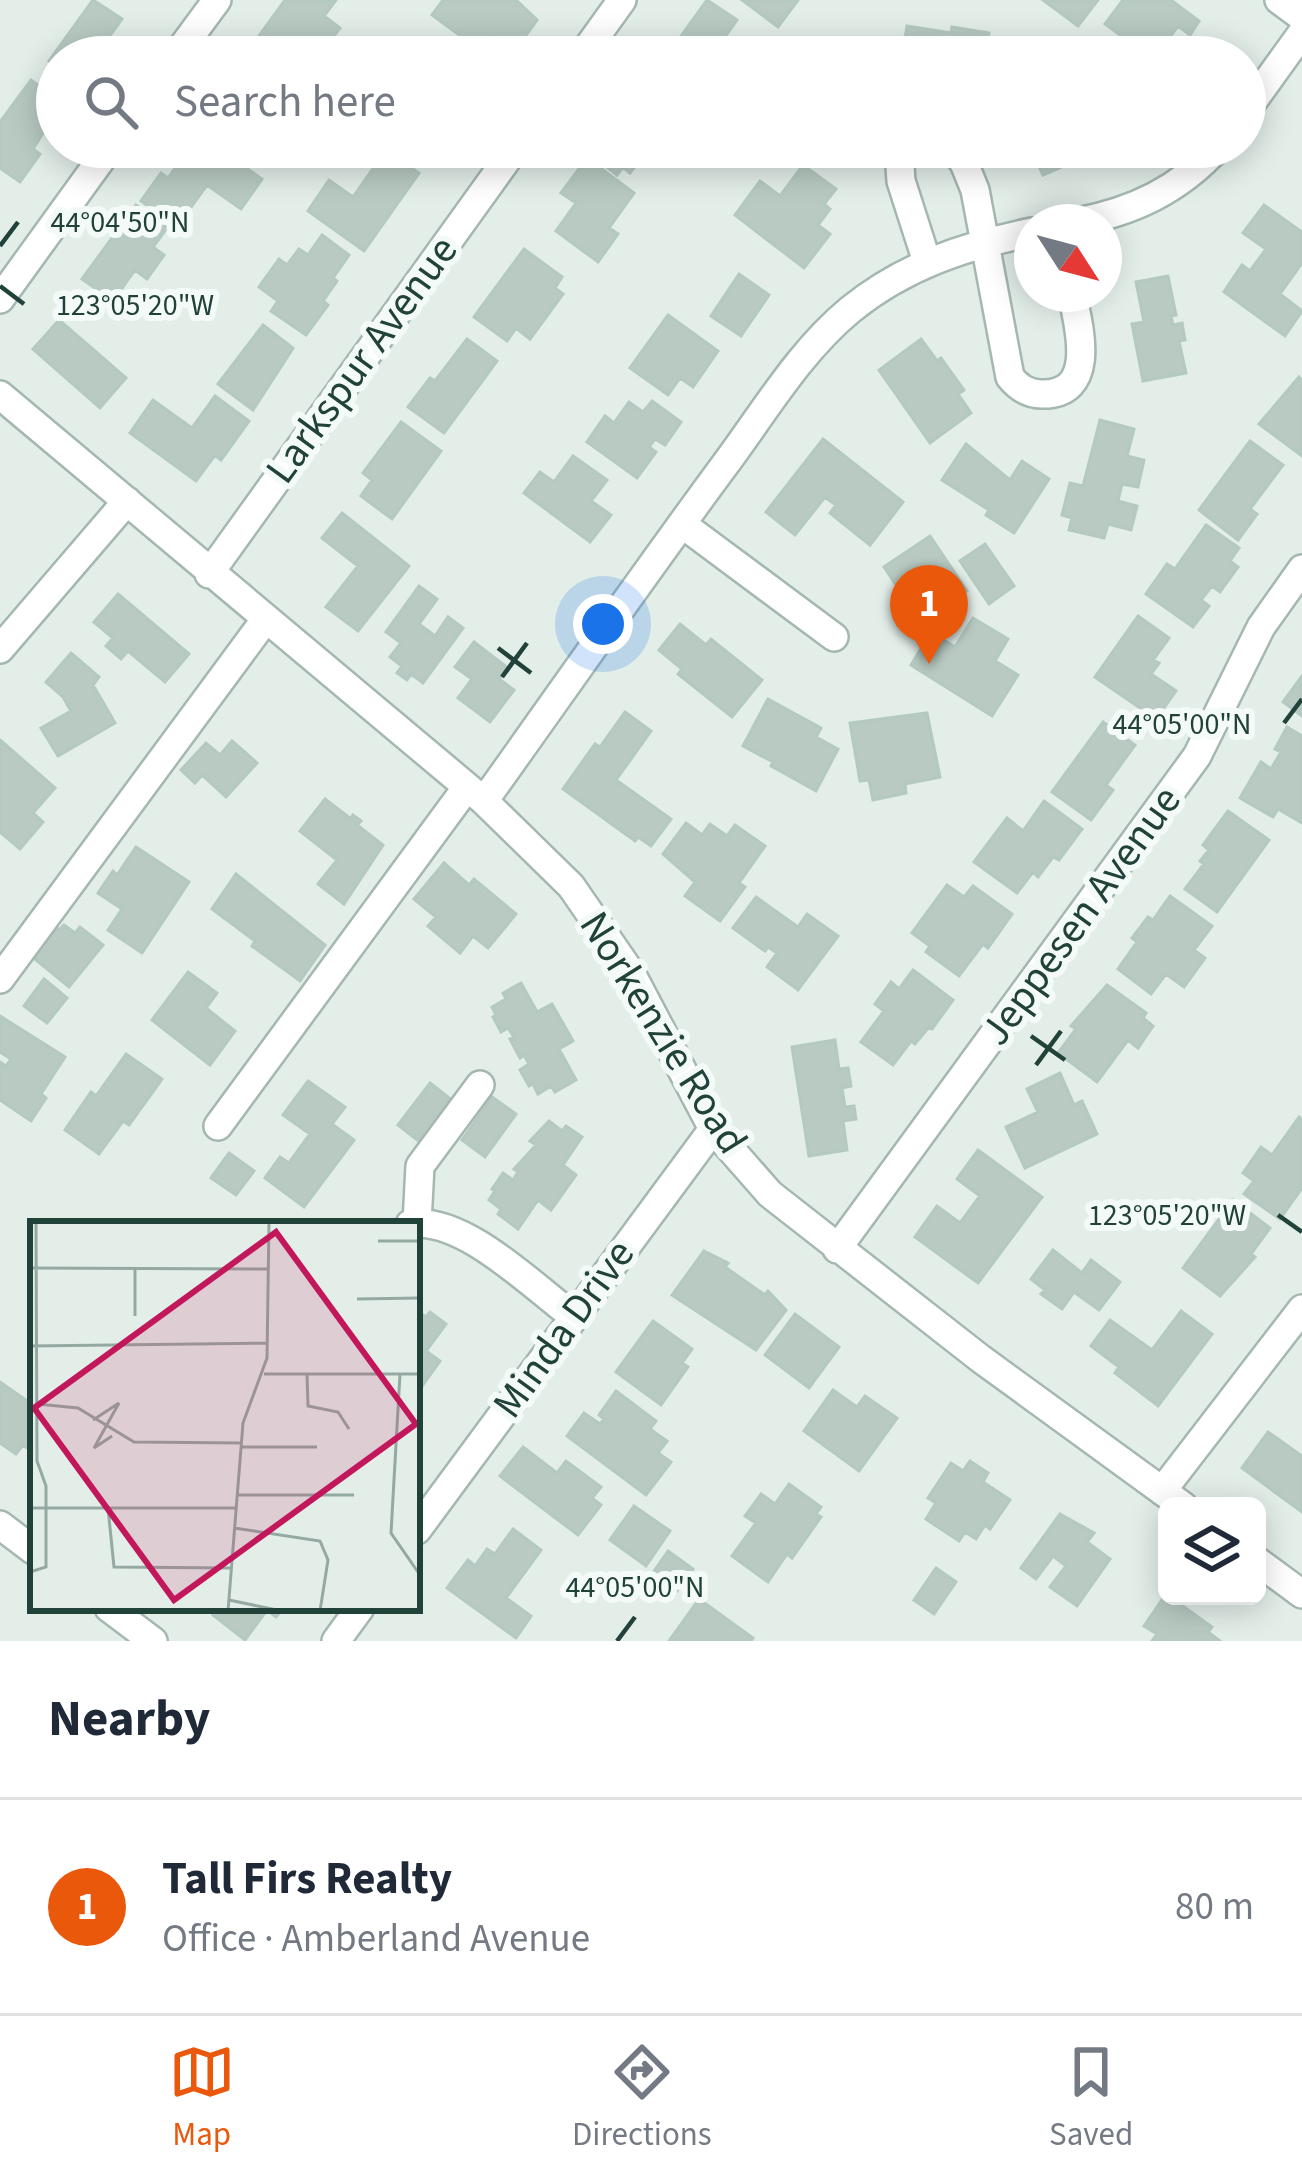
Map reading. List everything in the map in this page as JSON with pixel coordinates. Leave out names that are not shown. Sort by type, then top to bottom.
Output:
[{"type":"street","points":[[191,36],[217,0]]},
{"type":"street","points":[[1279,0],[1302,17]]},
{"type":"street","points":[[594,36],[616,2]]},
{"type":"street","points":[[1266,83],[1302,33]]},
{"type":"street","points":[[0,299],[95,168]]},
{"type":"street","name":"Larkspur Avenue","points":[[209,574],[501,168]]},
{"type":"street","points":[[902,168],[927,262]]},
{"type":"street","points":[[965,168],[986,241],[1008,368],[1017,386],[1052,394],[1074,379],[1080,369],[1082,344],[1076,312]]},
{"type":"street","points":[[1122,211],[1162,195],[1194,168]]},
{"type":"street","points":[[218,1126],[829,330],[882,286],[927,262],[1014,236]]},
{"type":"street","name":"Norkenzie Road","points":[[0,395],[476,794],[571,886],[631,973],[713,1129],[770,1194],[1171,1497]]},
{"type":"street","points":[[0,649],[127,501]]},
{"type":"street","points":[[682,524],[834,637]]},
{"type":"street","name":"Jeppesen Avenue","points":[[837,1249],[1186,772],[1262,627],[1302,569]]},
{"type":"street","points":[[0,979],[265,620]]},
{"type":"street","points":[[414,1221],[420,1166],[481,1085]]},
{"type":"street","name":"Minda Drive","points":[[420,1526],[713,1129]]},
{"type":"street","points":[[420,1223],[455,1230],[573,1316]]},
{"type":"street","points":[[1173,1497],[1302,1309]]},
{"type":"street","points":[[0,1526],[30,1548]]},
{"type":"street","points":[[1266,1568],[1302,1594]]},
{"type":"street","points":[[114,1611],[153,1641]]},
{"type":"street","points":[[336,1641],[358,1611]]},
{"type":"building","points":[[93,0],[122,19],[110,36],[67,36]]},
{"type":"building","points":[[285,0],[336,0],[324,16],[340,28],[334,36],[259,36]]},
{"type":"building","points":[[443,0],[516,0],[537,20],[526,36],[461,36],[432,15]]},
{"type":"building","points":[[707,0],[737,20],[726,36],[681,36]]},
{"type":"building","points":[[742,0],[798,0],[778,27]]},
{"type":"building","points":[[1043,0],[1098,0],[1078,26]]},
{"type":"building","points":[[1123,0],[1171,0],[1199,21],[1190,35],[1178,26],[1171,36],[1121,36],[1105,24]]},
{"type":"building","points":[[907,26],[989,33],[988,36],[905,36]]},
{"type":"building","points":[[31,80],[36,84],[36,160],[20,182],[0,168],[0,122]]},
{"type":"building","points":[[175,168],[246,168],[262,179],[241,209],[207,185],[177,227],[141,201],[161,173],[168,178]]},
{"type":"building","points":[[373,168],[412,168],[419,173],[364,251],[308,211],[329,180],[353,197]]},
{"type":"building","points":[[580,168],[600,168],[634,193],[609,228],[618,234],[598,262],[556,231],[576,203],[561,193]]},
{"type":"building","points":[[801,168],[836,189],[824,204],[830,209],[818,225],[830,234],[804,268],[735,215],[760,181],[780,196]]},
{"type":"building","points":[[136,205],[167,228],[153,247],[164,255],[147,279],[135,270],[113,301],[82,279]]},
{"type":"building","points":[[1264,205],[1302,232],[1302,263],[1280,294],[1302,311],[1285,336],[1224,292],[1242,265],[1250,271],[1266,249],[1243,233]]},
{"type":"building","points":[[322,235],[349,255],[323,301],[328,305],[306,335],[271,311],[278,301],[259,287],[279,259],[287,265],[299,249],[308,255]]},
{"type":"building","points":[[524,249],[562,277],[555,288],[563,294],[530,339],[516,328],[507,341],[474,317]]},
{"type":"building","points":[[739,274],[769,295],[741,336],[711,316]]},
{"type":"building","points":[[1168,276],[1176,315],[1171,316],[1173,325],[1182,323],[1185,340],[1179,341],[1186,373],[1143,381],[1132,324],[1144,322],[1136,282]]},
{"type":"building","points":[[668,315],[718,351],[693,387],[680,378],[668,395],[630,368]]},
{"type":"building","points":[[59,320],[126,378],[100,408],[33,349]]},
{"type":"building","points":[[263,325],[293,348],[253,410],[218,384]]},
{"type":"building","points":[[467,339],[497,361],[444,433],[408,407]]},
{"type":"building","points":[[921,339],[964,390],[958,394],[971,413],[930,443],[879,370]]},
{"type":"building","points":[[1299,377],[1302,380],[1302,456],[1259,424]]},
{"type":"building","points":[[215,396],[249,421],[221,460],[215,455],[196,481],[130,433],[153,400],[192,428]]},
{"type":"building","points":[[652,401],[681,422],[665,445],[655,439],[649,447],[656,452],[637,478],[587,442],[605,416],[614,423],[629,402],[643,412]]},
{"type":"building","points":[[1100,420],[1134,429],[1127,456],[1144,460],[1138,487],[1122,484],[1118,501],[1137,506],[1131,530],[1108,524],[1104,538],[1069,530],[1072,518],[1062,515],[1070,483],[1083,486]]},
{"type":"building","points":[[401,422],[441,451],[392,519],[361,496],[372,480],[363,473]]},
{"type":"building","points":[[823,439],[903,502],[870,545],[830,513],[836,505],[825,497],[795,535],[766,512]]},
{"type":"building","points":[[1250,441],[1283,465],[1250,509],[1257,514],[1238,540],[1199,510]]},
{"type":"building","points":[[966,444],[1010,480],[1022,461],[1049,479],[1014,533],[986,515],[989,510],[942,480]]},
{"type":"building","points":[[573,456],[607,480],[591,501],[611,515],[590,542],[524,493],[540,472],[554,482]]},
{"type":"building","points":[[342,513],[409,566],[358,631],[326,607],[358,566],[322,538]]},
{"type":"building","points":[[1206,525],[1239,548],[1230,561],[1238,567],[1220,592],[1212,586],[1201,600],[1209,606],[1193,627],[1146,594],[1167,564],[1175,569]]},
{"type":"building","points":[[930,536],[967,591],[946,606],[932,585],[907,602],[884,567]]},
{"type":"building","points":[[985,544],[1014,586],[989,604],[960,561]]},
{"type":"building","points":[[419,586],[437,599],[419,624],[435,636],[448,617],[463,628],[423,683],[411,674],[407,680],[397,673],[402,666],[390,657],[401,643],[386,632]]},
{"type":"building","points":[[118,594],[189,654],[165,682],[128,651],[121,659],[106,646],[113,638],[94,622]]},
{"type":"building","points":[[1138,616],[1169,638],[1153,660],[1159,663],[1151,674],[1176,691],[1156,719],[1095,677]]},
{"type":"building","points":[[973,618],[1008,639],[995,661],[1018,675],[992,716],[911,665],[931,632],[955,647]]},
{"type":"building","points":[[680,624],[706,645],[711,639],[762,680],[732,717],[678,674],[682,669],[659,650]]},
{"type":"building","points":[[474,642],[508,668],[499,679],[514,690],[490,722],[458,698],[472,679],[455,667]]},
{"type":"building","points":[[71,653],[99,677],[93,685],[115,723],[58,756],[41,728],[71,711],[46,682]]},
{"type":"building","points":[[1302,676],[1302,716],[1283,702]]},
{"type":"building","points":[[768,699],[821,728],[816,737],[838,749],[816,791],[743,746]]},
{"type":"building","points":[[625,712],[651,731],[616,780],[671,819],[651,846],[638,837],[635,841],[563,789]]},
{"type":"building","points":[[927,713],[940,777],[905,784],[906,793],[873,800],[869,780],[860,781],[850,723]]},
{"type":"building","points":[[1103,722],[1135,745],[1106,785],[1113,790],[1091,820],[1052,792]]},
{"type":"building","points":[[1287,727],[1302,736],[1302,823],[1278,809],[1273,817],[1240,798],[1261,762],[1271,769]]},
{"type":"building","points":[[0,740],[55,788],[33,813],[43,822],[20,849],[0,832]]},
{"type":"building","points":[[232,741],[257,763],[226,797],[202,775],[195,783],[181,770],[206,743],[220,755]]},
{"type":"building","points":[[325,799],[361,821],[357,825],[383,845],[344,904],[318,884],[337,860],[300,831]]},
{"type":"building","points":[[1044,801],[1082,829],[1059,860],[1053,857],[1038,877],[1033,872],[1017,893],[974,862],[1007,818],[1023,831]]},
{"type":"building","points":[[1228,811],[1269,840],[1217,912],[1185,889],[1204,864],[1200,861],[1209,850],[1203,845]]},
{"type":"building","points":[[686,823],[702,835],[710,824],[727,836],[735,825],[765,846],[739,883],[745,887],[720,921],[685,896],[695,882],[663,854]]},
{"type":"building","points":[[136,847],[189,882],[142,953],[108,930],[122,909],[98,893]]},
{"type":"building","points":[[444,863],[469,885],[474,879],[516,914],[488,948],[473,936],[460,953],[428,926],[436,917],[414,899]]},
{"type":"building","points":[[236,874],[325,945],[300,981],[212,909]]},
{"type":"building","points":[[947,885],[964,897],[973,886],[1012,914],[988,948],[983,944],[959,976],[926,952],[930,946],[912,933]]},
{"type":"building","points":[[1170,896],[1212,926],[1194,950],[1205,958],[1184,987],[1166,974],[1151,994],[1118,969],[1137,942],[1132,938]]},
{"type":"building","points":[[756,897],[798,927],[807,914],[838,936],[798,990],[767,967],[777,953],[768,947],[765,951],[733,928]]},
{"type":"building","points":[[53,925],[59,930],[64,925],[75,933],[80,927],[103,945],[69,987],[30,955]]},
{"type":"building","points":[[913,970],[953,1000],[932,1029],[915,1044],[911,1041],[893,1065],[861,1042],[884,1011],[875,1004],[891,982],[899,989]]},
{"type":"building","points":[[188,972],[217,993],[206,1008],[235,1031],[210,1065],[152,1020]]},
{"type":"building","points":[[44,979],[67,998],[47,1023],[24,1006]]},
{"type":"building","points":[[521,983],[537,1012],[552,1004],[573,1041],[559,1049],[576,1080],[555,1092],[551,1086],[538,1094],[533,1084],[529,1086],[520,1070],[529,1064],[524,1055],[520,1058],[508,1028],[501,1032],[493,1017],[492,1007],[506,999],[503,993]]},
{"type":"building","points":[[1107,985],[1146,1013],[1143,1018],[1153,1026],[1138,1048],[1128,1040],[1097,1082],[1058,1053],[1076,1029],[1071,1026]]},
{"type":"building","points":[[0,1016],[65,1057],[41,1094],[46,1098],[31,1121],[0,1100],[0,1062],[6,1066],[11,1059],[0,1052]]},
{"type":"building","points":[[835,1040],[839,1069],[848,1068],[851,1086],[842,1088],[845,1107],[854,1106],[856,1119],[843,1121],[847,1150],[809,1156],[792,1047]]},
{"type":"building","points":[[126,1054],[162,1079],[129,1125],[123,1121],[99,1154],[65,1130]]},
{"type":"building","points":[[1060,1073],[1074,1105],[1082,1101],[1097,1134],[1025,1168],[1006,1127],[1038,1112],[1027,1089]]},
{"type":"building","points":[[308,1081],[345,1107],[332,1124],[354,1140],[304,1207],[265,1178],[280,1157],[289,1163],[310,1134],[283,1115]]},
{"type":"building","points":[[430,1083],[453,1101],[421,1143],[398,1125]]},
{"type":"building","points":[[492,1097],[516,1114],[485,1157],[462,1140]]},
{"type":"building","points":[[1299,1117],[1302,1188],[1280,1219],[1244,1194],[1254,1181],[1243,1173],[1261,1147],[1272,1155]]},
{"type":"building","points":[[549,1121],[582,1137],[563,1165],[576,1175],[551,1210],[538,1200],[518,1229],[498,1214],[501,1209],[489,1200],[492,1189],[503,1173],[513,1180],[518,1172],[514,1169],[536,1145],[530,1141]]},
{"type":"building","points":[[978,1150],[1042,1197],[978,1283],[915,1237],[937,1206],[960,1223],[980,1196],[957,1179]]},
{"type":"building","points":[[229,1153],[254,1171],[236,1195],[211,1178]]},
{"type":"building","points":[[1233,1200],[1270,1228],[1251,1254],[1255,1257],[1220,1296],[1183,1268]]},
{"type":"building","points":[[1053,1250],[1082,1273],[1091,1260],[1120,1282],[1099,1310],[1074,1292],[1062,1309],[1041,1294],[1045,1290],[1031,1279]]},
{"type":"building","points":[[704,1251],[728,1263],[725,1267],[765,1295],[768,1291],[786,1310],[756,1350],[672,1295]]},
{"type":"building","points":[[1181,1311],[1212,1334],[1158,1406],[1115,1373],[1119,1367],[1091,1346],[1110,1320],[1152,1350]]},
{"type":"building","points":[[430,1312],[446,1324],[426,1351],[440,1361],[420,1389],[420,1313],[426,1317]]},
{"type":"building","points":[[795,1314],[839,1347],[809,1388],[765,1355]]},
{"type":"building","points":[[653,1321],[692,1349],[682,1363],[688,1367],[661,1405],[616,1372]]},
{"type":"building","points":[[0,1382],[30,1403],[30,1450],[23,1445],[16,1454],[0,1443]]},
{"type":"building","points":[[833,1390],[857,1407],[865,1396],[897,1418],[859,1471],[804,1431]]},
{"type":"building","points":[[616,1391],[656,1421],[650,1429],[667,1441],[658,1453],[671,1462],[646,1495],[567,1436],[584,1413],[600,1424],[604,1419],[599,1415]]},
{"type":"building","points":[[1268,1432],[1302,1456],[1302,1512],[1242,1468]]},
{"type":"building","points":[[523,1447],[557,1473],[566,1461],[601,1487],[592,1498],[601,1505],[578,1535],[500,1476]]},
{"type":"building","points":[[970,1461],[988,1473],[983,1482],[1010,1500],[990,1529],[985,1525],[976,1539],[965,1532],[959,1541],[926,1519],[936,1503],[928,1498],[951,1463],[963,1471]]},
{"type":"building","points":[[789,1484],[821,1507],[816,1514],[821,1517],[768,1582],[732,1556],[756,1523],[745,1516],[761,1494],[775,1504]]},
{"type":"building","points":[[634,1506],[670,1531],[646,1566],[610,1540]]},
{"type":"building","points":[[1060,1514],[1094,1533],[1087,1542],[1110,1559],[1077,1606],[1050,1587],[1066,1566],[1053,1556],[1036,1579],[1021,1568]]},
{"type":"building","points":[[513,1529],[541,1550],[506,1598],[531,1616],[516,1638],[447,1588],[468,1560],[475,1566],[487,1549],[495,1554]]},
{"type":"building","points":[[668,1551],[693,1569],[677,1591],[652,1574]]},
{"type":"building","points":[[936,1568],[956,1582],[934,1614],[914,1600]]},
{"type":"building","points":[[699,1599],[753,1638],[751,1641],[669,1641]]},
{"type":"building","points":[[1158,1605],[1181,1605],[1212,1627],[1208,1632],[1220,1641],[1152,1641],[1157,1634],[1144,1626]]},
{"type":"building","points":[[216,1611],[266,1611],[245,1640],[213,1615]]},
{"type":"place","name":"Tall Firs Realty","points":[[929,664]]}]
